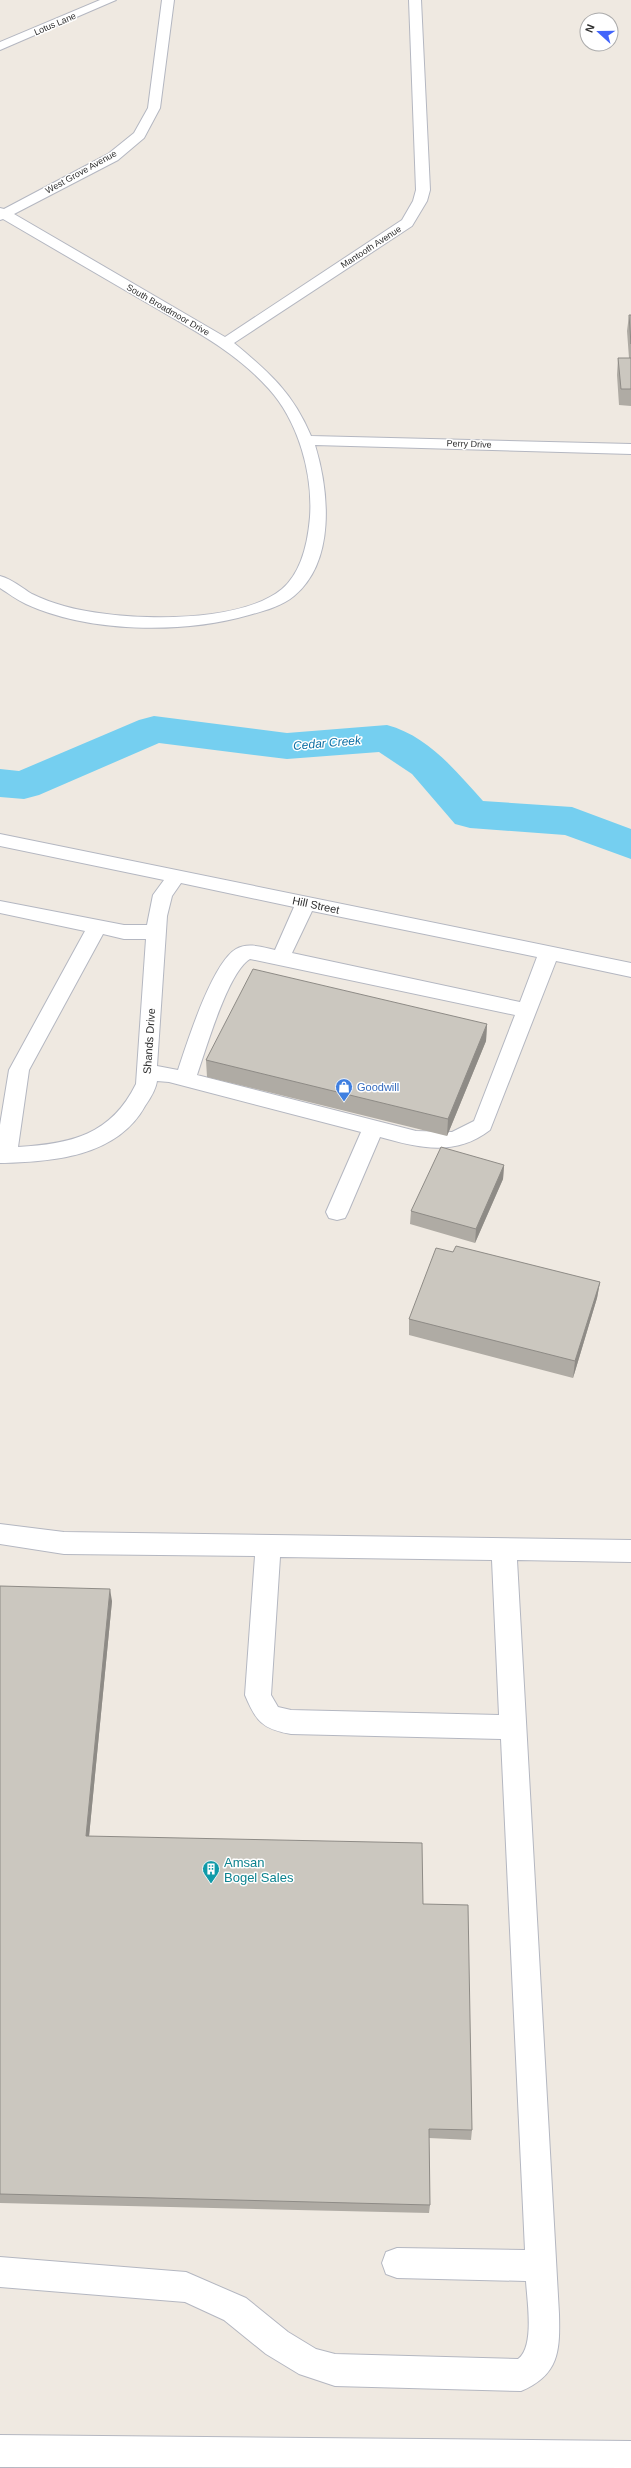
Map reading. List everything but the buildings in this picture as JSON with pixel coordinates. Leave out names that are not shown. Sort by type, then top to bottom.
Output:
[{"type":"street","name":"Lotus Lane","points":[[0,46],[110,0]]},
{"type":"street","name":"West Grove Avenue","points":[[1,214],[112,157],[139,136],[154,108],[168,0]]},
{"type":"street","name":"Mantooth Avenue","points":[[225,343],[407,223],[415,212],[423,190],[415,0]]},
{"type":"street","name":"South Broadmoor Drive","points":[[0,580],[33,601],[118,620],[175,622],[239,614],[254,610],[287,594],[310,561],[316,536],[318,515],[316,491],[306,440],[286,401],[258,371],[225,343],[1,214]]},
{"type":"street","name":"Perry Drive","points":[[306,440],[631,449]]},
{"type":"street","name":"Hill Street","points":[[0,840],[631,970]]},
{"type":"street","name":"Shands Drive","points":[[3,1155],[42,1155],[68,1150],[107,1134],[133,1109],[146,1084],[158,916],[163,895],[176,876]]},
{"type":"street","points":[[281,957],[306,903]]},
{"type":"street","points":[[0,907],[124,932],[156,932]]},
{"type":"street","points":[[3,1155],[19,1070],[97,927]]},
{"type":"street","points":[[185,1079],[222,984],[240,955],[251,952],[281,957],[527,1010]]},
{"type":"street","points":[[147,1072],[185,1079],[373,1128],[439,1143],[471,1135],[483,1124],[549,953]]},
{"type":"street","points":[[337,1212],[373,1128]]},
{"type":"street","points":[[0,1534],[64,1543],[504,1551],[631,1551]]},
{"type":"street","points":[[268,1547],[258,1695],[265,1711],[275,1720],[291,1722],[513,1727]]},
{"type":"street","points":[[0,2272],[186,2287],[235,2309],[277,2343],[310,2363],[335,2370],[521,2375],[533,2368],[544,2347],[504,1551]]},
{"type":"street","points":[[397,2264],[541,2266]]},
{"type":"street","points":[[0,2451],[631,2457]]},
{"type":"waterway","name":"Cedar Creek","points":[[0,783],[24,785],[154,729],[287,746],[387,738],[427,765],[470,814],[572,821],[631,845]]},
{"type":"place","name":"Goodwill","points":[[344,1102]]},
{"type":"place","name":"Amsan Bogel Sales","points":[[211,1884]]}]
